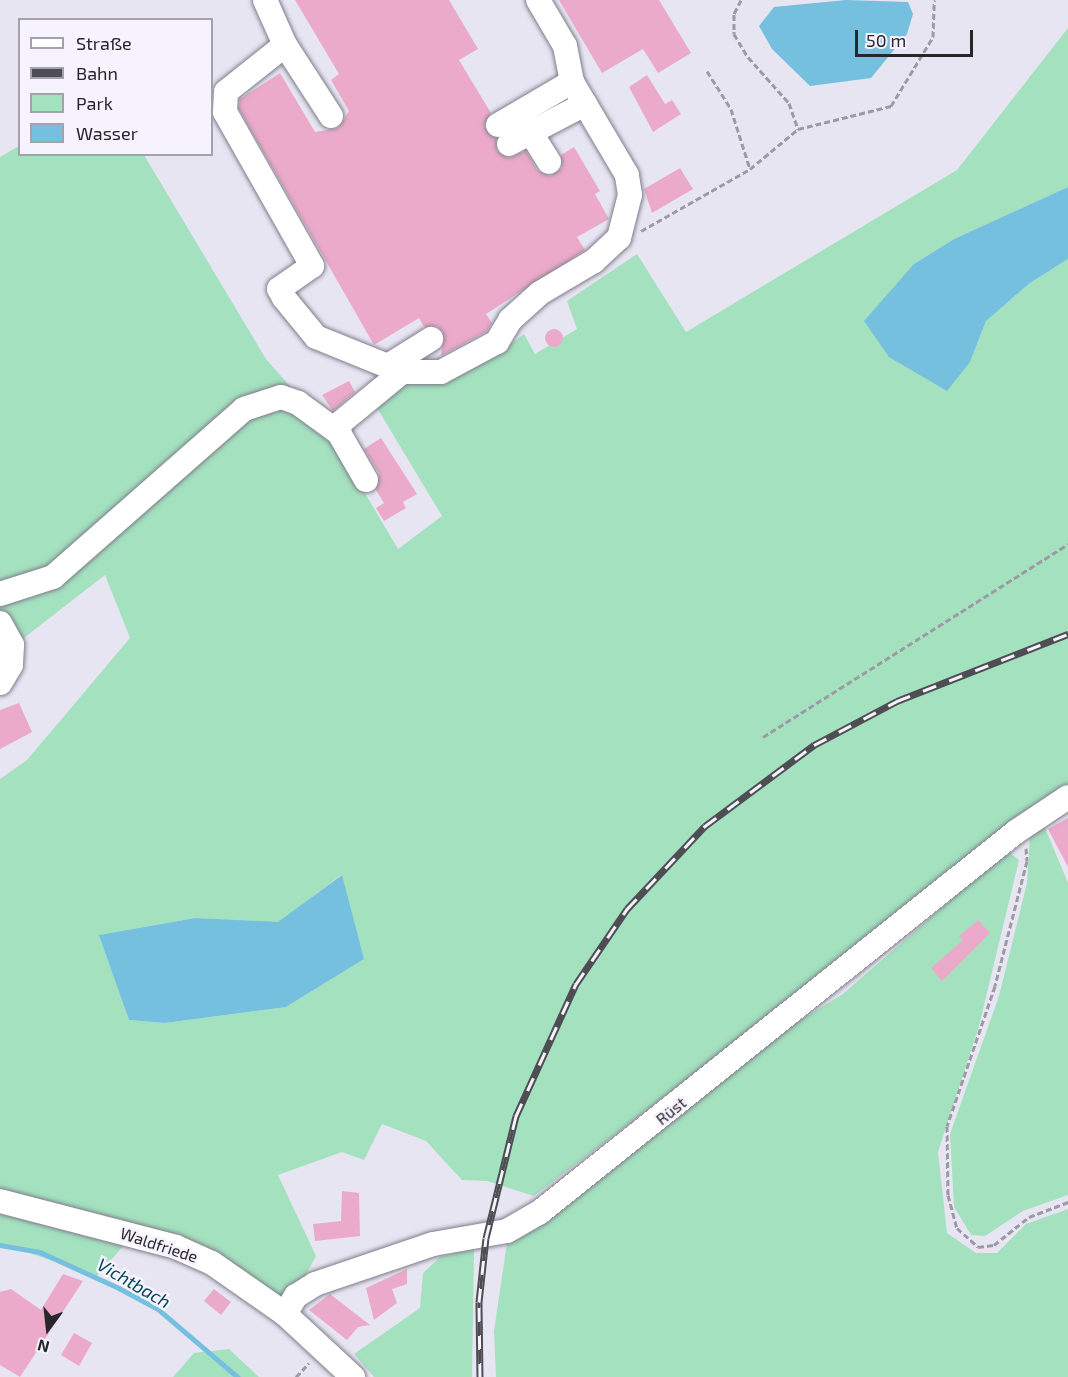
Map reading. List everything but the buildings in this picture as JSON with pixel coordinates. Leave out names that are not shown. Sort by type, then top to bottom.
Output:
[{"type":"street","points":[[265,0],[285,45],[331,116]]},
{"type":"street","points":[[285,45],[226,92],[225,112],[312,266],[279,289],[316,337],[395,369],[441,372],[497,342],[510,320],[540,293],[594,261],[619,238],[630,195],[627,175],[572,82],[565,46],[538,0]]},
{"type":"street","points":[[572,82],[503,135],[538,130],[585,104]]},
{"type":"street","points":[[538,130],[556,158]]},
{"type":"street","points":[[339,434],[340,423],[395,369],[432,339]]},
{"type":"street","points":[[0,594],[52,577],[244,409],[281,397],[298,403],[339,434],[366,480]]},
{"type":"street","points":[[0,624],[7,629],[12,645],[11,665],[0,683]]},
{"type":"street","name":"Rüst","points":[[285,1314],[296,1296],[315,1284],[433,1244],[507,1231],[540,1212],[1017,831],[1068,798]]},
{"type":"street","name":"Waldfriede","points":[[0,1201],[176,1247],[212,1263],[285,1314],[353,1377]]},
{"type":"path","points":[[741,0],[734,14],[734,34],[748,57],[789,103],[798,129]]},
{"type":"path","points":[[619,238],[635,234],[750,169],[798,129],[891,106],[933,37],[934,0]]},
{"type":"path","points":[[707,71],[730,109],[750,169]]},
{"type":"path","points":[[764,737],[1068,544]]},
{"type":"path","points":[[1017,831],[1025,841],[1027,861],[994,986],[947,1126],[948,1196],[957,1228],[978,1247],[994,1245],[1029,1217],[1068,1202]]},
{"type":"green space","points":[[1068,28],[1068,187],[954,239],[914,264],[970,362],[986,321],[1030,283],[1068,259],[1068,789],[534,1196],[487,1181],[462,1180],[426,1141],[382,1124],[364,1160],[342,1152],[278,1175],[316,1256],[291,1302],[217,1262],[126,1243],[97,1276],[0,1243],[0,779],[27,760],[130,638],[105,575],[16,644],[0,614],[0,157],[18,147],[18,156],[145,156],[266,359],[326,427],[398,549],[442,516],[374,403],[410,381],[507,347],[524,334],[535,354],[577,329],[567,301],[637,254],[686,332],[957,170]],"holes":[[[341,875],[364,959],[286,1007],[165,1023],[129,1020],[100,935],[195,918],[278,923]]]},
{"type":"green space","points":[[1043,823],[1068,883],[1068,1195],[1023,1211],[985,1236],[971,1235],[954,1207],[950,1134],[999,996],[1027,883],[1030,834]]},
{"type":"green space","points":[[1007,851],[1019,860],[979,1026],[938,1152],[947,1233],[976,1253],[997,1253],[1026,1224],[1068,1209],[1068,1377],[496,1377],[494,1331],[507,1243],[714,1073],[843,994]]},
{"type":"green space","points":[[474,1249],[472,1377],[374,1377],[354,1354],[420,1308],[423,1273],[440,1257]]},
{"type":"green space","points":[[229,1349],[259,1377],[173,1377],[194,1353]]},
{"type":"water","points":[[846,0],[908,2],[913,14],[907,34],[871,78],[810,86],[772,49],[759,26],[774,7]]},
{"type":"water","points":[[1068,187],[1068,259],[1030,283],[986,321],[970,362],[947,391],[889,357],[864,321],[914,264],[954,239]]},
{"type":"water","points":[[342,875],[364,959],[286,1007],[165,1023],[129,1020],[99,935],[195,918],[278,922]]},
{"type":"waterway","name":"Vichtbach","points":[[0,1245],[40,1252],[119,1288],[158,1309],[238,1377]]},
{"type":"railway","points":[[480,1377],[479,1302],[486,1238],[516,1116],[576,984],[627,909],[705,826],[814,745],[897,701],[1068,634]]}]
